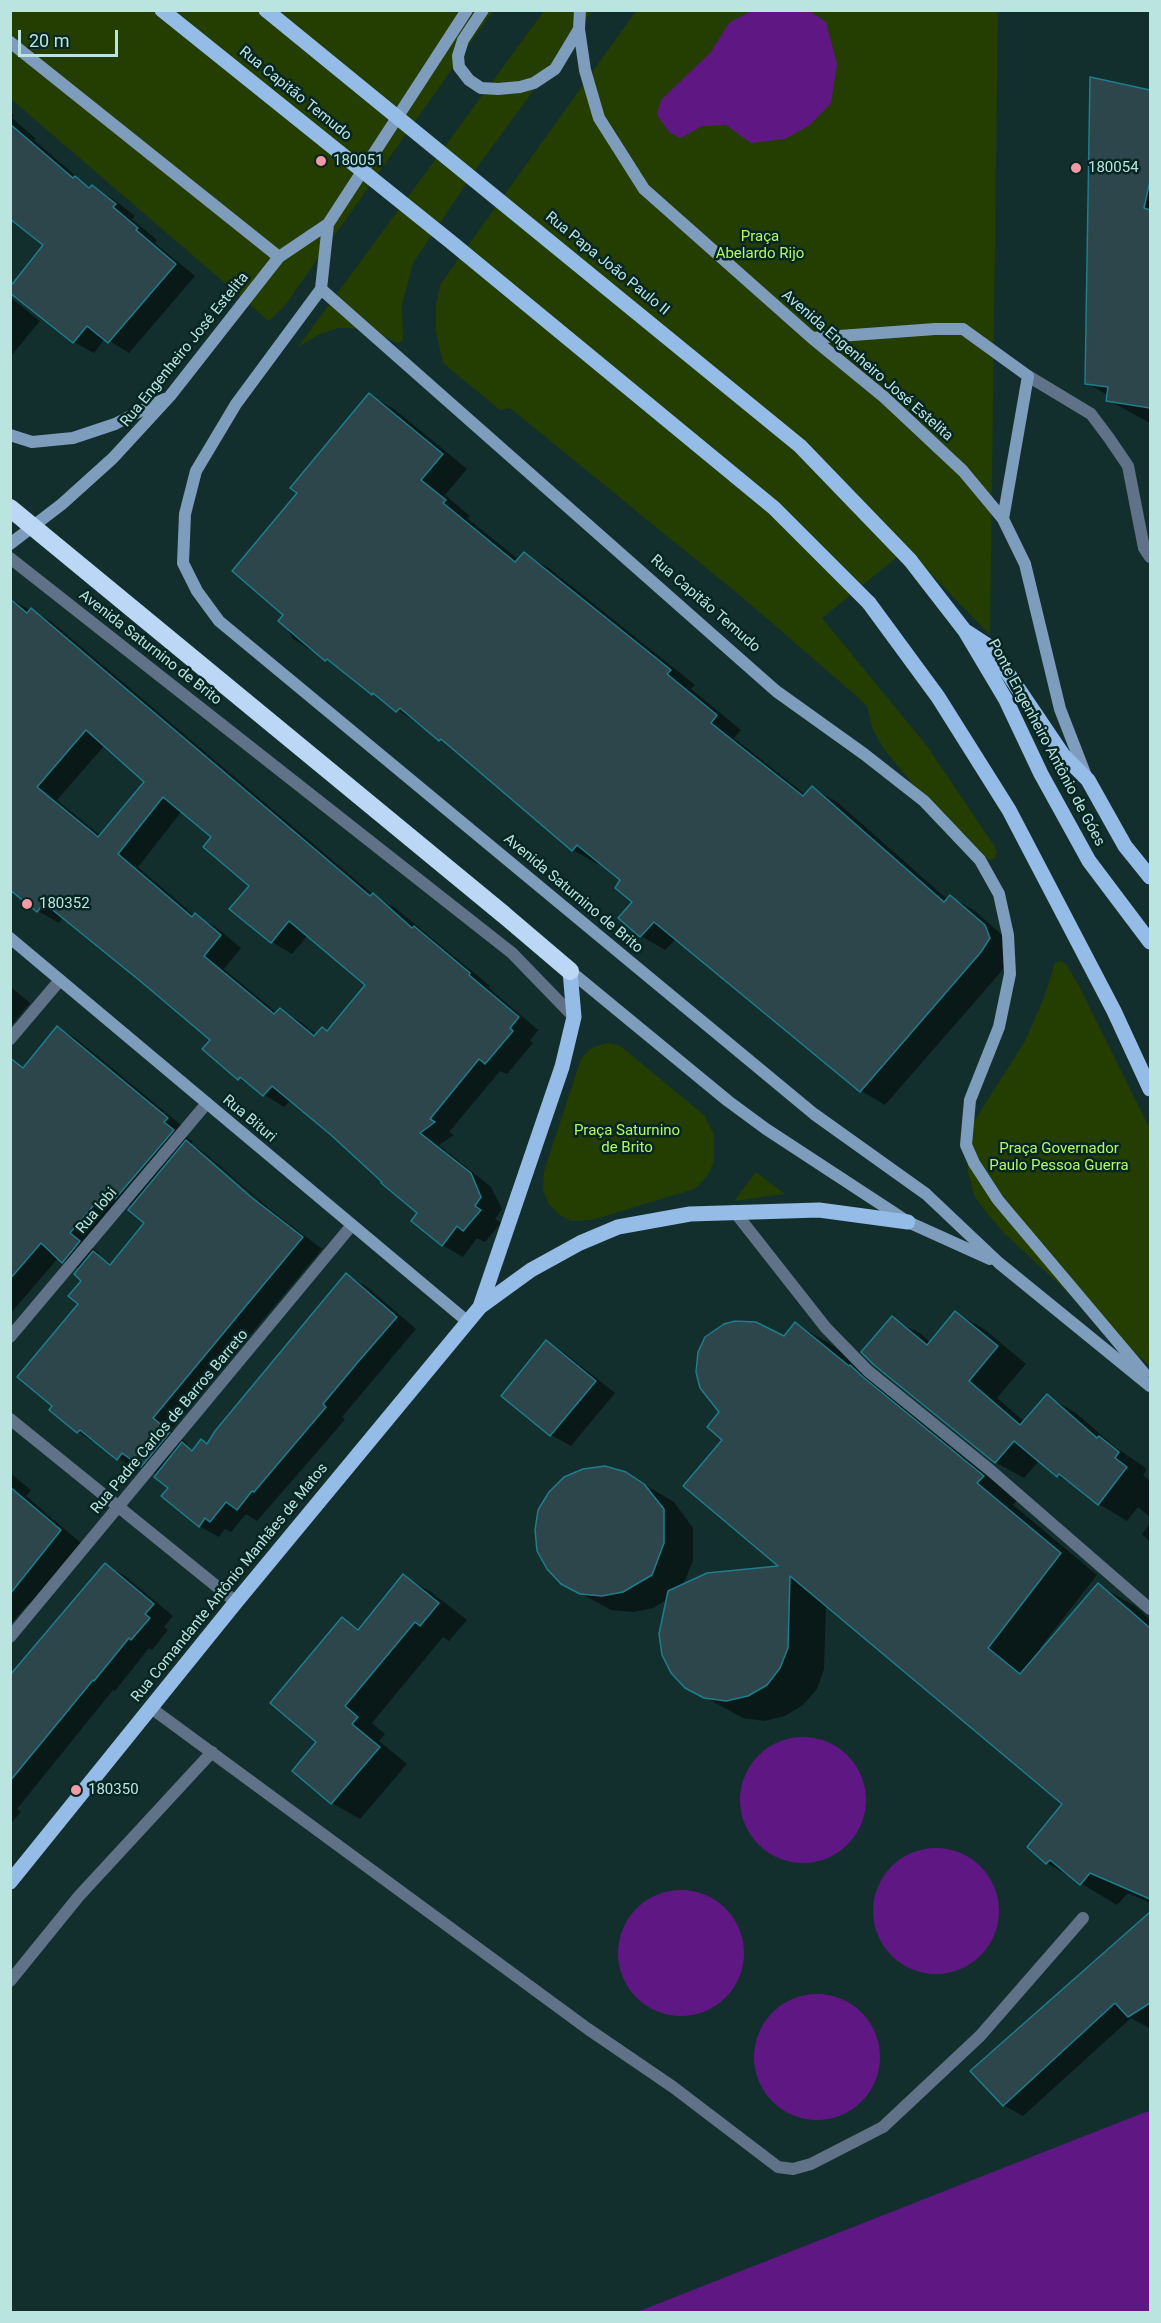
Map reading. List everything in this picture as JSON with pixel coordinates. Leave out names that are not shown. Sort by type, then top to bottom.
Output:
[{"type":"highway","points":[[10,507],[570,971]]},
{"type":"main road","name":"Rua Capitão Temudo","points":[[162,10],[460,249],[748,486],[774,508],[869,603],[938,697],[1009,810],[1114,1011],[1150,1089]]},
{"type":"main road","name":"Rua Papa João Paulo II","points":[[266,10],[800,446],[910,560]]},
{"type":"main road","points":[[321,289],[328,224],[467,10]]},
{"type":"main road","points":[[483,10],[463,40],[458,56],[459,67],[469,81],[481,88],[520,87],[534,83],[555,69],[579,29]]},
{"type":"main road","name":"Avenida Engenheiro José Estelita","points":[[580,10],[579,29],[585,70],[599,118],[644,189],[812,338],[884,397],[963,471],[1003,519],[1025,564],[1060,709],[1088,780]]},
{"type":"main road","points":[[10,42],[279,257]]},
{"type":"main road","name":"Rua Engenheiro José Estelita","points":[[10,544],[62,504],[113,459],[170,396],[279,257],[328,224]]},
{"type":"main road","name":"Rua Capitão Temudo","points":[[321,289],[776,691],[864,754],[924,801],[980,860],[999,894],[1008,935],[1011,974],[999,1027],[970,1100],[966,1145],[974,1163],[998,1200],[1150,1381]]},
{"type":"main road","name":"Avenida Saturnino de Brito","points":[[321,289],[230,413],[196,471],[185,514],[183,563],[197,591],[219,621],[814,1114],[926,1194],[999,1263],[1150,1386]]},
{"type":"main road","points":[[812,338],[963,329],[1028,376],[1003,519]]},
{"type":"main road","points":[[10,435],[32,442],[72,438],[115,424],[170,396]]},
{"type":"main road","name":"Ponte Engenheiro Antônio de Góes","points":[[910,560],[965,631],[1006,700],[1041,774],[1089,861],[1150,942]]},
{"type":"main road","name":"Ponte Engenheiro Antônio de Góes","points":[[965,631],[990,647],[1063,755],[1088,780],[1125,846],[1150,878]]},
{"type":"main road","name":"Rua Bituri","points":[[10,938],[468,1322]]},
{"type":"main road","name":"Avenida Saturnino de Brito","points":[[570,971],[728,1101],[793,1147],[908,1222],[999,1263]]},
{"type":"main road","name":"Rua Comandante Antônio Manhães de Matos","points":[[480,1307],[562,1067],[574,1017],[570,971]]},
{"type":"main road","name":"Rua Comandante Antônio Manhães de Matos","points":[[10,1882],[236,1602],[480,1307],[531,1270],[618,1227],[690,1214],[734,1211],[819,1210],[908,1222]]},
{"type":"street","points":[[1028,376],[1091,414],[1128,466],[1144,548],[1150,556]]},
{"type":"street","name":"Avenida Saturnino de Brito","points":[[10,558],[512,953],[574,1017]]},
{"type":"street","points":[[10,1039],[60,980]]},
{"type":"street","name":"Rua Iobi","points":[[10,1337],[207,1103]]},
{"type":"street","points":[[734,1211],[826,1328],[868,1371],[990,1470],[1150,1609]]},
{"type":"street","name":"Rua Padre Carlos de Barros Barreto","points":[[10,1638],[352,1225]]},
{"type":"street","points":[[10,1419],[236,1602]]},
{"type":"street","points":[[152,1708],[588,2029],[673,2087],[778,2167],[792,2169],[811,2164],[883,2127],[980,2036],[1083,1918]]},
{"type":"street","points":[[10,1981],[79,1896],[212,1752]]},
{"type":"green space","points":[[11,11],[493,11],[286,304],[269,321],[11,99]]},
{"type":"green space","points":[[544,11],[592,11],[478,166],[413,263],[402,305],[403,341],[397,343],[375,332],[338,328],[320,334],[298,347]]},
{"type":"green space","name":"Praça Abelardo Rijo","points":[[636,11],[998,11],[990,635],[907,549],[822,618],[927,746],[995,847],[997,852],[994,859],[988,860],[967,837],[924,798],[884,749],[872,728],[867,706],[853,693],[743,598],[510,408],[500,410],[443,363],[436,332],[436,306],[440,285]]},
{"type":"green space","name":"Praça Governador Paulo Pessoa Guerra","points":[[1060,961],[1066,964],[1078,984],[1150,1129],[1150,1366],[1003,1232],[975,1197],[968,1173],[968,1140],[975,1120],[1025,1041],[1043,1000],[1055,963]]},
{"type":"green space","name":"Praça Saturnino de Brito","points":[[606,1043],[618,1045],[624,1049],[704,1115],[714,1135],[714,1161],[708,1175],[691,1190],[592,1220],[571,1221],[549,1205],[543,1189],[544,1171],[581,1059],[590,1049]]},
{"type":"green space","points":[[756,1172],[785,1194],[734,1201]]},
{"type":"shaded area","points":[[753,10],[809,11],[826,22],[837,64],[831,103],[810,125],[785,139],[751,143],[726,125],[702,126],[681,138],[670,133],[657,115],[661,100],[711,52],[729,23]]},
{"type":"shaded area","points":[[803,1737],[827,1741],[848,1755],[862,1776],[866,1800],[862,1824],[848,1845],[827,1859],[803,1863],[779,1859],[758,1845],[744,1824],[740,1800],[744,1776],[758,1755],[779,1741]]},
{"type":"shaded area","points":[[936,1848],[960,1852],[981,1866],[995,1887],[999,1911],[995,1935],[981,1956],[960,1970],[936,1974],[912,1970],[891,1956],[877,1935],[873,1911],[877,1887],[891,1866],[912,1852]]},
{"type":"shaded area","points":[[681,1890],[705,1894],[726,1908],[740,1929],[744,1953],[740,1977],[726,1998],[705,2012],[681,2016],[657,2012],[636,1998],[622,1977],[618,1953],[622,1929],[636,1908],[657,1894]]},
{"type":"shaded area","points":[[817,1994],[841,1998],[862,2012],[876,2033],[880,2057],[876,2081],[862,2102],[841,2116],[817,2120],[793,2116],[772,2102],[758,2081],[754,2057],[758,2033],[772,2012],[793,1998]]},
{"type":"shaded area","points":[[1150,2111],[1150,2312],[637,2312],[1143,2113]]},
{"type":"building","points":[[1090,77],[1150,90],[1150,181],[1144,208],[1150,210],[1150,408],[1106,401],[1108,387],[1085,384]]},
{"type":"building","points":[[10,124],[73,178],[75,176],[89,188],[92,185],[116,204],[113,207],[138,228],[136,230],[176,264],[108,343],[87,326],[73,343],[10,293],[10,287],[43,245],[10,219]]},
{"type":"building","points":[[369,393],[443,454],[421,480],[446,500],[443,503],[515,562],[524,552],[671,670],[667,674],[717,715],[711,723],[803,796],[812,786],[944,902],[950,895],[985,925],[990,938],[981,952],[860,1092],[654,922],[640,937],[618,918],[632,902],[615,888],[620,880],[577,845],[572,851],[441,739],[439,741],[400,708],[396,712],[327,659],[325,661],[278,621],[283,615],[232,571],[297,493],[290,488]]},
{"type":"building","points":[[10,599],[27,613],[31,608],[370,896],[373,893],[412,928],[414,926],[519,1017],[510,1028],[513,1031],[485,1064],[479,1059],[430,1119],[435,1122],[420,1133],[471,1173],[481,1197],[475,1206],[481,1210],[463,1231],[457,1226],[442,1246],[411,1221],[417,1213],[381,1183],[331,1135],[272,1086],[263,1096],[240,1077],[238,1080],[202,1049],[210,1040],[139,980],[44,903],[37,912],[10,890]],"holes":[[[86,730],[144,782],[98,837],[37,787]],[[163,797],[211,837],[203,847],[249,886],[229,909],[271,943],[289,921],[365,985],[327,1031],[322,1027],[314,1036],[280,1008],[274,1014],[204,956],[221,935],[195,913],[192,917],[118,854]]]},
{"type":"building","points":[[57,1026],[168,1118],[164,1122],[174,1130],[115,1199],[106,1191],[70,1233],[80,1241],[62,1263],[41,1243],[10,1279],[10,1058],[23,1068]]},
{"type":"building","points":[[186,1140],[251,1197],[303,1237],[153,1418],[170,1432],[141,1467],[122,1453],[117,1460],[80,1430],[77,1433],[49,1410],[52,1406],[17,1377],[78,1304],[68,1296],[81,1281],[74,1274],[93,1251],[110,1265],[144,1223],[128,1210]]},
{"type":"building","points":[[346,1273],[397,1317],[323,1404],[326,1407],[254,1492],[252,1491],[237,1510],[226,1502],[210,1522],[205,1518],[199,1527],[161,1496],[168,1488],[154,1477],[182,1442],[192,1451],[201,1439],[207,1444],[215,1431]]},
{"type":"building","points":[[955,1311],[998,1346],[969,1381],[1020,1425],[1047,1394],[1097,1438],[1099,1436],[1119,1452],[1115,1458],[1127,1467],[1098,1505],[1059,1474],[1057,1477],[1014,1441],[995,1463],[861,1352],[892,1316],[927,1345]]},
{"type":"building","points":[[735,1321],[756,1322],[784,1336],[795,1322],[984,1476],[977,1483],[1061,1553],[988,1648],[1020,1674],[1098,1583],[1150,1628],[1150,1899],[1090,1873],[1080,1885],[1050,1860],[1046,1864],[1027,1847],[1062,1804],[790,1576],[788,1648],[780,1668],[767,1685],[748,1696],[726,1701],[704,1698],[685,1688],[671,1673],[662,1655],[659,1634],[668,1591],[707,1573],[778,1566],[683,1486],[722,1440],[707,1427],[719,1412],[700,1388],[696,1372],[698,1352],[705,1337],[724,1324]]},
{"type":"building","points":[[546,1340],[596,1381],[550,1436],[501,1396]]},
{"type":"building","points":[[605,1466],[626,1472],[644,1484],[664,1509],[664,1543],[652,1575],[623,1592],[602,1596],[580,1594],[561,1584],[547,1569],[537,1551],[535,1530],[538,1510],[549,1492],[564,1477],[583,1469]]},
{"type":"building","points":[[10,1487],[61,1530],[10,1594]]},
{"type":"building","points":[[105,1563],[154,1604],[145,1614],[150,1618],[131,1640],[129,1638],[10,1781],[10,1675]]},
{"type":"building","points":[[403,1574],[439,1603],[420,1626],[415,1622],[345,1706],[358,1717],[352,1724],[380,1747],[331,1804],[292,1771],[316,1742],[270,1703],[342,1617],[358,1630]]},
{"type":"building","points":[[1150,1912],[1150,2003],[1128,2017],[1115,2003],[1003,2106],[970,2071]]},
{"type":"place","name":"180051","points":[[321,161]]},
{"type":"place","name":"180054","points":[[1076,168]]},
{"type":"place","name":"180352","points":[[27,904]]},
{"type":"place","name":"180350","points":[[76,1790]]}]
